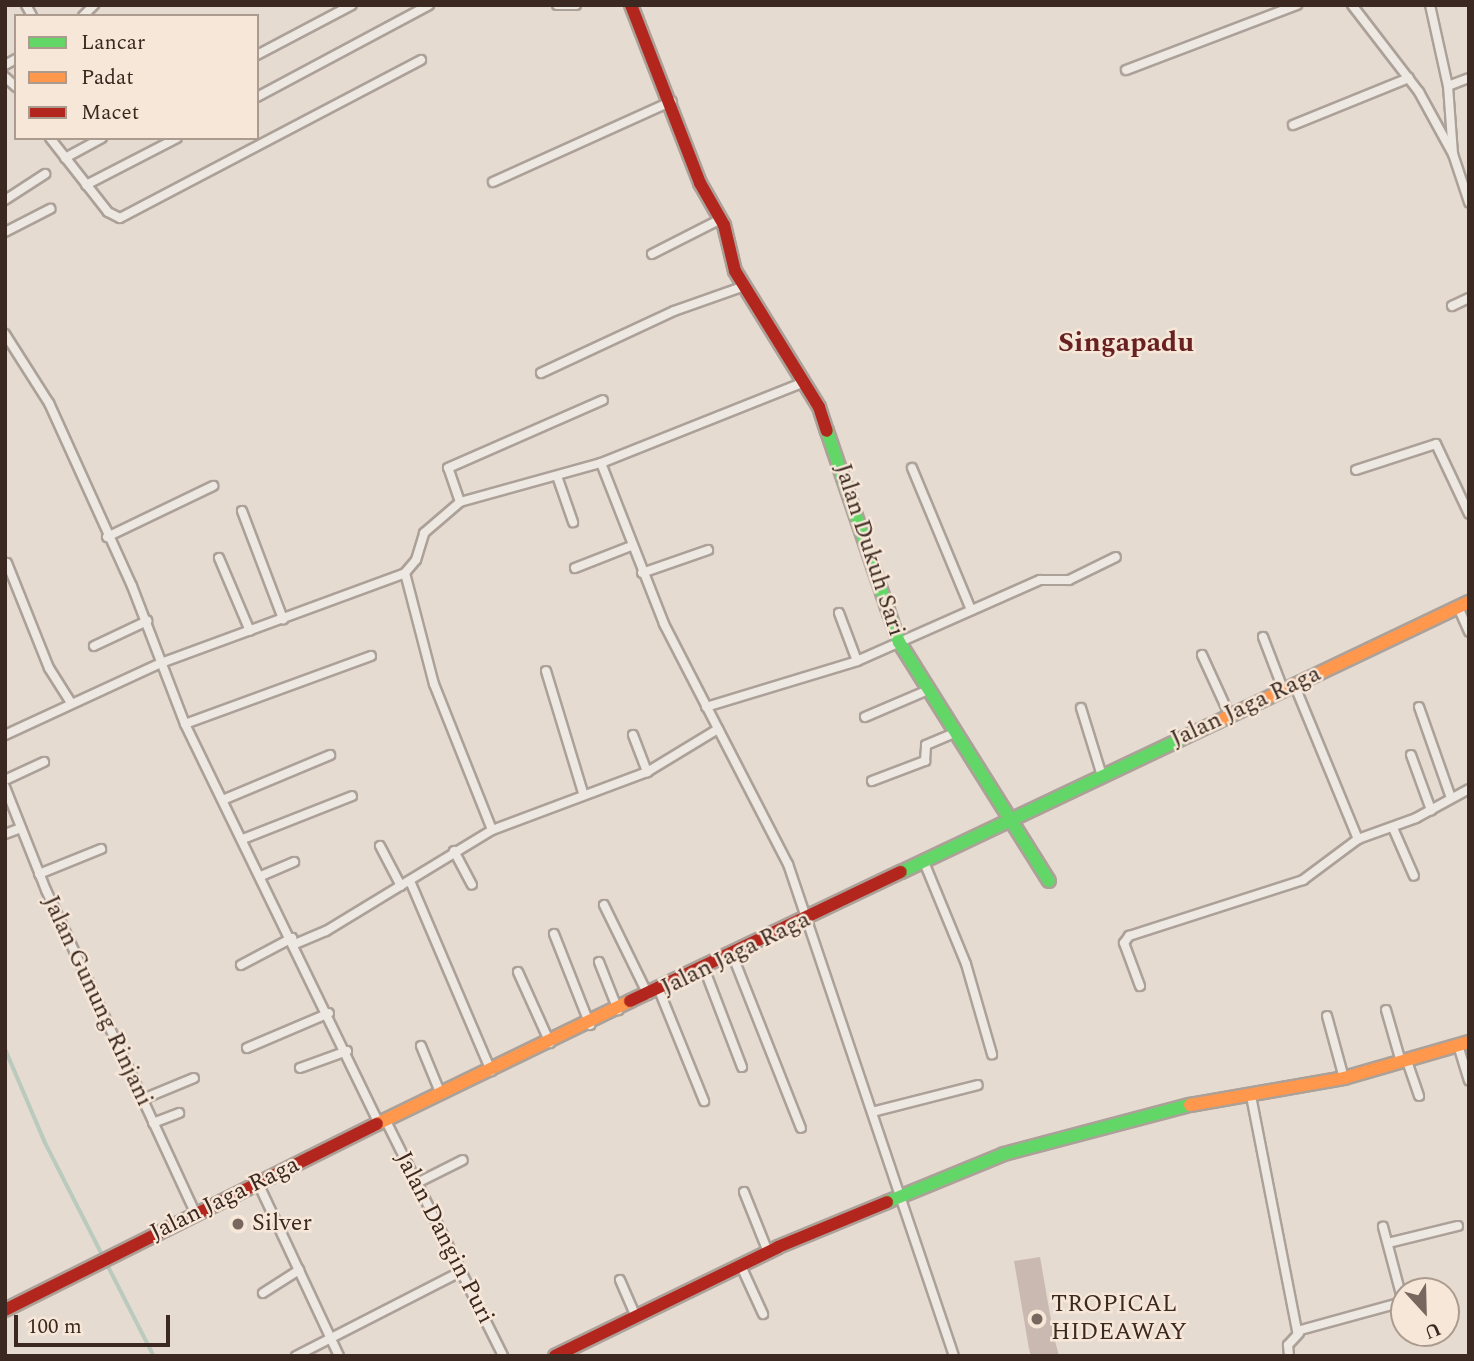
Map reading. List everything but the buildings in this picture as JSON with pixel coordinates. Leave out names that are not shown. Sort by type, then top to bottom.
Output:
[{"type":"street","points":[[259,54],[352,5]]},
{"type":"street","points":[[259,96],[429,5]]},
{"type":"street","points":[[558,5],[576,5]]},
{"type":"street","name":"Jalan Dukuh Sari","points":[[631,5],[672,101],[700,184],[721,219],[746,286],[805,382],[848,481],[899,642],[1013,818],[1049,881]]},
{"type":"street","points":[[1126,70],[1297,5]]},
{"type":"street","points":[[1352,5],[1409,78],[1453,154],[1469,202]]},
{"type":"street","points":[[1430,5],[1448,86],[1453,154]]},
{"type":"street","points":[[52,140],[108,212],[120,218],[421,60]]},
{"type":"street","points":[[1293,125],[1409,78]]},
{"type":"street","points":[[1448,86],[1469,78]]},
{"type":"street","points":[[492,182],[672,101]]},
{"type":"street","points":[[65,158],[98,140]]},
{"type":"street","points":[[86,185],[173,140]]},
{"type":"street","points":[[5,200],[45,174]]},
{"type":"street","points":[[5,232],[50,209]]},
{"type":"street","points":[[652,254],[721,219]]},
{"type":"street","points":[[541,373],[674,311],[746,286]]},
{"type":"street","points":[[1452,306],[1469,298]]},
{"type":"street","name":"Jalan Dangin Puri","points":[[5,334],[45,394],[147,621],[185,724],[225,799],[382,1121],[417,1184],[503,1356]]},
{"type":"street","points":[[5,735],[161,663],[405,573],[416,560],[424,533],[460,502],[601,463],[805,382]]},
{"type":"street","points":[[460,502],[448,468],[603,400]]},
{"type":"street","points":[[1356,470],[1436,444],[1469,514]]},
{"type":"street","points":[[601,463],[642,573],[706,707],[773,829],[805,920],[837,996],[898,1198],[954,1356]]},
{"type":"street","points":[[912,468],[971,610]]},
{"type":"street","points":[[558,476],[573,522]]},
{"type":"street","points":[[107,537],[213,486]]},
{"type":"street","points":[[242,510],[283,619]]},
{"type":"street","points":[[575,568],[631,546]]},
{"type":"street","points":[[642,573],[708,550]]},
{"type":"street","points":[[706,707],[857,661],[1040,580],[1069,580],[1115,557]]},
{"type":"street","points":[[219,558],[250,631]]},
{"type":"street","points":[[7,563],[43,656],[71,703]]},
{"type":"street","points":[[405,573],[434,684],[492,830]]},
{"type":"street","points":[[1463,604],[1469,632]]},
{"type":"street","name":"Jalan Jaga Raga","points":[[5,1310],[440,1092],[590,1025],[1013,818],[1463,604]]},
{"type":"street","points":[[839,613],[857,661]]},
{"type":"street","points":[[94,646],[147,621]]},
{"type":"street","points":[[1263,637],[1357,839]]},
{"type":"street","points":[[1202,655],[1229,714]]},
{"type":"street","points":[[185,724],[371,656]]},
{"type":"street","points":[[546,671],[583,793]]},
{"type":"street","points":[[865,717],[928,690]]},
{"type":"street","points":[[1419,707],[1451,798]]},
{"type":"street","points":[[1080,708],[1102,776]]},
{"type":"street","points":[[241,965],[406,884],[454,851],[492,830],[583,793],[647,772],[718,729]]},
{"type":"street","points":[[872,780],[925,761],[926,745],[957,732]]},
{"type":"street","points":[[634,735],[647,772]]},
{"type":"street","points":[[225,799],[330,755]]},
{"type":"street","points":[[1411,755],[1431,810]]},
{"type":"street","points":[[5,780],[44,762]]},
{"type":"street","name":"Jalan Gunung Rinjani","points":[[5,787],[39,874],[195,1213]]},
{"type":"street","points":[[1140,986],[1124,943],[1129,936],[1303,880],[1357,839],[1393,828],[1469,789]]},
{"type":"street","points":[[243,839],[352,796]]},
{"type":"street","points":[[5,834],[20,828]]},
{"type":"street","points":[[1393,828],[1414,876]]},
{"type":"street","points":[[380,846],[406,884],[491,1071]]},
{"type":"street","points":[[39,874],[101,849]]},
{"type":"street","points":[[454,851],[472,885]]},
{"type":"street","points":[[261,876],[294,862]]},
{"type":"street","points":[[924,862],[966,964],[992,1054]]},
{"type":"street","points":[[604,905],[654,993],[704,1101]]},
{"type":"street","points":[[554,934],[590,1025]]},
{"type":"street","points":[[732,954],[801,1128]]},
{"type":"street","points":[[599,962],[618,1010]]},
{"type":"street","points":[[704,968],[741,1067]]},
{"type":"street","points":[[518,972],[550,1043]]},
{"type":"street","points":[[1386,1010],[1419,1096]]},
{"type":"street","points":[[247,1048],[329,1013]]},
{"type":"street","points":[[1327,1016],[1344,1078]]},
{"type":"street","points":[[555,1356],[768,1252],[1004,1154],[1164,1110],[1344,1078],[1463,1044],[1469,1080]]},
{"type":"street","points":[[421,1046],[440,1092]]},
{"type":"street","points":[[300,1068],[347,1051]]},
{"type":"street","points":[[144,1099],[194,1078]]},
{"type":"street","points":[[872,1112],[978,1085]]},
{"type":"street","points":[[1251,1096],[1299,1333]]},
{"type":"street","points":[[153,1123],[179,1113]]},
{"type":"street","points":[[417,1184],[463,1160]]},
{"type":"street","points":[[258,1183],[339,1356]]},
{"type":"street","points":[[744,1192],[768,1252]]},
{"type":"street","points":[[1388,1242],[1458,1226]]},
{"type":"street","points":[[1289,1356],[1288,1345],[1299,1333],[1403,1303],[1383,1227]]},
{"type":"street","points":[[741,1266],[763,1314]]},
{"type":"street","points":[[263,1293],[299,1270]]},
{"type":"street","points":[[296,1356],[460,1272]]},
{"type":"street","points":[[620,1280],[636,1317]]},
{"type":"waterway","points":[[5,1048],[45,1142],[154,1356]]},
{"type":"traffic: fast","points":[[827,431],[899,642],[1049,881]]},
{"type":"traffic: fast","points":[[901,872],[1217,722]]},
{"type":"traffic: fast","points":[[887,1202],[1004,1154],[1190,1105]]},
{"type":"traffic: slow","points":[[1217,722],[1469,602]]},
{"type":"traffic: slow","points":[[377,1124],[630,1001]]},
{"type":"traffic: slow","points":[[1190,1105],[1344,1078],[1469,1042]]},
{"type":"traffic: jam","points":[[631,5],[700,183],[724,225],[735,271],[819,407],[827,431]]},
{"type":"traffic: jam","points":[[630,1001],[901,872]]},
{"type":"traffic: jam","points":[[5,1310],[377,1124]]},
{"type":"traffic: jam","points":[[555,1356],[778,1247],[887,1202]]},
{"type":"place","name":"Silver","points":[[238,1224]]},
{"type":"place","name":"TROPICAL HIDEAWAY","points":[[1037,1319]]},
{"type":"district","name":"Singapadu","points":[[1126,343]]}]
